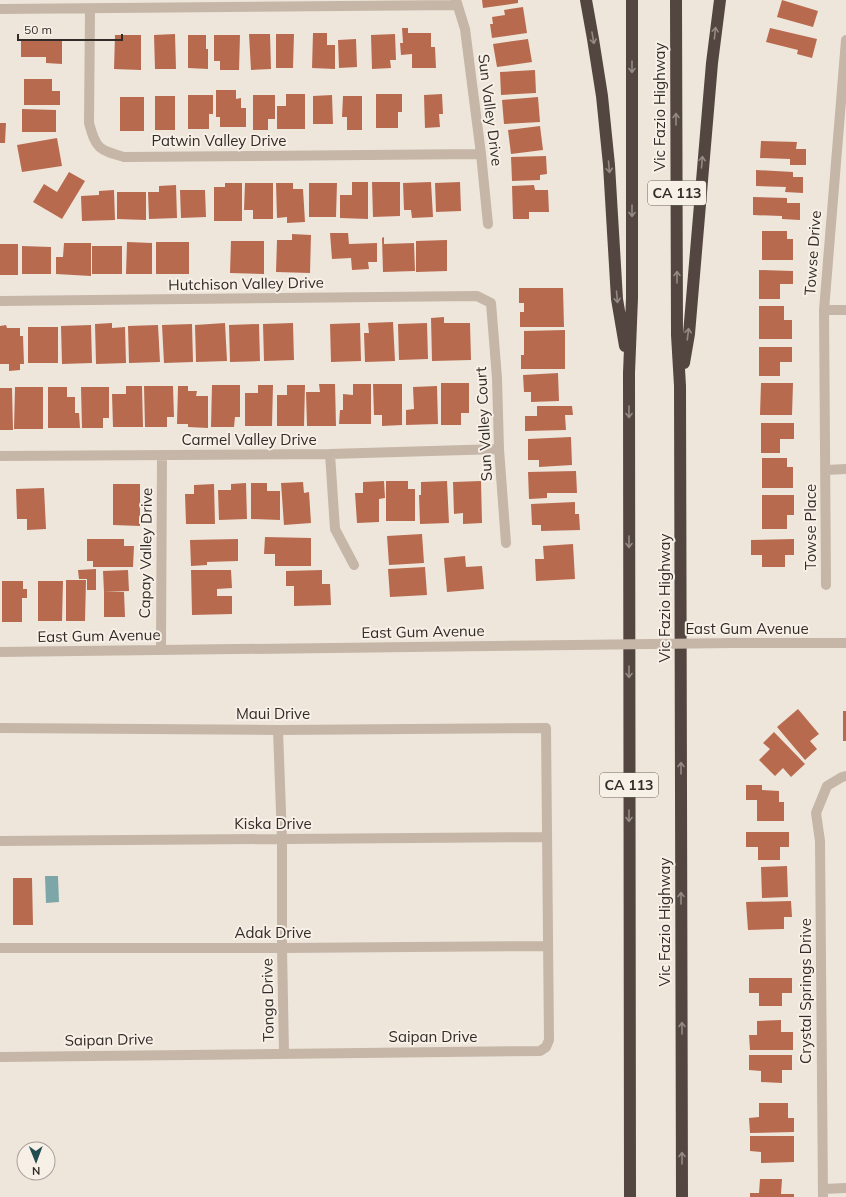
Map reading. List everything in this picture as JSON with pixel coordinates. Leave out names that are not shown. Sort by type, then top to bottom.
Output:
[{"type":"highway","points":[[586,0],[594,39],[602,96],[609,165],[617,299],[629,373]]},
{"type":"highway","name":"Vic Fazio Highway","points":[[630,1197],[629,373],[632,298],[632,0]]},
{"type":"highway","name":"Vic Fazio Highway","points":[[676,0],[677,327],[680,386],[682,1197]]},
{"type":"highway","points":[[680,386],[689,334],[711,70],[716,19],[720,0]]},
{"type":"street","points":[[2,6],[90,10],[457,2]]},
{"type":"street","name":"Sun Valley Drive","points":[[457,2],[465,30],[482,154],[488,224]]},
{"type":"street","name":"Patwin Valley Drive","points":[[90,10],[89,123],[94,140],[105,152],[124,157],[482,154]]},
{"type":"street","name":"Towse Drive","points":[[826,470],[824,310],[841,145],[846,40]]},
{"type":"street","name":"Hutchison Valley Drive","points":[[0,301],[477,296],[492,303]]},
{"type":"street","name":"Sun Valley Court","points":[[492,303],[497,378],[499,449],[506,543]]},
{"type":"street","points":[[824,310],[846,310]]},
{"type":"street","name":"Carmel Valley Drive","points":[[0,456],[330,454],[499,449]]},
{"type":"street","points":[[330,454],[335,529],[354,565]]},
{"type":"street","name":"Capay Valley Drive","points":[[161,650],[162,455]]},
{"type":"street","points":[[826,470],[846,470]]},
{"type":"street","name":"Towse Place","points":[[826,470],[826,585]]},
{"type":"street","name":"East Gum Avenue","points":[[0,652],[733,643],[846,643]]},
{"type":"street","name":"Maui Drive","points":[[0,728],[278,730],[546,728]]},
{"type":"street","name":"Saipan Drive","points":[[0,1057],[540,1051],[546,1047],[548,1040],[546,728]]},
{"type":"street","name":"Tonga Drive","points":[[278,730],[282,840],[284,1053]]},
{"type":"street","name":"Crystal Springs Drive","points":[[823,1193],[820,841],[816,813],[827,786],[846,776]]},
{"type":"street","name":"Kiska Drive","points":[[0,841],[546,837]]},
{"type":"street","name":"Adak Drive","points":[[0,948],[547,946]]},
{"type":"street","points":[[823,1193],[846,1188]]},
{"type":"water","points":[[45,876],[58,876],[59,902],[46,903]]},
{"type":"building","points":[[482,0],[518,0],[518,3],[483,8]]},
{"type":"building","points":[[782,0],[818,11],[813,27],[777,17]]},
{"type":"building","points":[[523,7],[527,33],[492,38],[490,24],[493,24],[492,17],[505,15],[504,10]]},
{"type":"building","points":[[402,28],[408,28],[408,33],[431,33],[431,47],[435,47],[436,68],[412,68],[412,54],[401,55],[400,43],[403,43]]},
{"type":"building","points":[[770,28],[817,39],[812,58],[797,54],[798,50],[766,42]]},
{"type":"building","points":[[313,33],[327,33],[327,45],[335,45],[335,69],[312,68]]},
{"type":"building","points":[[175,34],[176,69],[155,69],[154,35]]},
{"type":"building","points":[[249,34],[270,34],[271,69],[251,70]]},
{"type":"building","points":[[276,34],[294,34],[293,68],[276,68]]},
{"type":"building","points":[[395,34],[396,60],[390,60],[391,68],[372,69],[371,35]]},
{"type":"building","points":[[115,35],[141,35],[141,70],[114,69]]},
{"type":"building","points":[[188,35],[206,35],[208,69],[188,68]]},
{"type":"building","points":[[214,35],[240,35],[239,70],[220,70],[220,61],[214,61]]},
{"type":"building","points":[[21,39],[62,39],[62,64],[46,63],[46,57],[21,57]]},
{"type":"building","points":[[356,39],[357,67],[339,68],[338,40]]},
{"type":"building","points":[[528,39],[532,62],[497,67],[493,44]]},
{"type":"building","points":[[535,70],[536,93],[501,95],[500,72]]},
{"type":"building","points":[[24,79],[52,79],[52,91],[60,91],[60,105],[24,105]]},
{"type":"building","points":[[216,90],[236,90],[236,99],[241,98],[241,108],[246,108],[246,127],[220,127],[220,117],[216,117]]},
{"type":"building","points":[[286,94],[305,94],[305,129],[277,129],[277,106],[286,106]]},
{"type":"building","points":[[376,94],[402,94],[402,112],[398,112],[398,128],[376,128]]},
{"type":"building","points":[[442,94],[443,114],[439,114],[440,127],[425,128],[424,95]]},
{"type":"building","points":[[188,95],[213,95],[213,114],[209,114],[209,129],[188,129]]},
{"type":"building","points":[[253,95],[275,95],[275,119],[268,119],[268,130],[253,130]]},
{"type":"building","points":[[332,95],[333,124],[313,124],[313,96]]},
{"type":"building","points":[[155,96],[175,96],[175,130],[155,130]]},
{"type":"building","points":[[343,96],[362,96],[362,130],[347,130],[347,117],[342,117]]},
{"type":"building","points":[[120,97],[144,97],[144,131],[120,131]]},
{"type":"building","points":[[538,97],[540,122],[504,124],[502,100]]},
{"type":"building","points":[[22,109],[56,110],[56,132],[22,132]]},
{"type":"building","points":[[0,123],[6,123],[5,143],[0,143]]},
{"type":"building","points":[[540,126],[543,150],[511,154],[508,130]]},
{"type":"building","points":[[57,138],[62,166],[22,172],[17,145]]},
{"type":"building","points":[[761,141],[797,142],[796,149],[806,149],[806,165],[790,165],[790,159],[760,158]]},
{"type":"building","points":[[546,156],[547,174],[540,175],[540,180],[512,181],[511,157]]},
{"type":"building","points":[[756,170],[793,172],[793,177],[803,177],[803,193],[785,192],[786,187],[756,186]]},
{"type":"building","points":[[69,172],[85,181],[62,219],[33,202],[44,184],[57,192]]},
{"type":"building","points":[[352,182],[368,182],[368,219],[340,218],[340,195],[352,195]]},
{"type":"building","points":[[372,182],[400,182],[400,216],[373,217]]},
{"type":"building","points":[[431,182],[433,217],[412,218],[411,210],[404,210],[403,183]]},
{"type":"building","points":[[460,182],[461,211],[436,212],[435,183]]},
{"type":"building","points":[[225,183],[242,183],[242,221],[214,221],[214,187],[225,187]]},
{"type":"building","points":[[245,183],[273,183],[273,219],[253,219],[253,210],[244,210]]},
{"type":"building","points":[[276,183],[293,183],[293,189],[303,189],[305,222],[287,223],[287,217],[277,218]]},
{"type":"building","points":[[309,183],[337,183],[336,217],[309,217]]},
{"type":"building","points":[[176,185],[177,218],[149,219],[148,192],[159,192],[159,186]]},
{"type":"building","points":[[534,185],[535,190],[548,190],[549,212],[529,212],[529,219],[513,219],[512,186]]},
{"type":"building","points":[[114,190],[115,220],[82,221],[81,196],[99,195],[99,191]]},
{"type":"building","points":[[180,190],[205,190],[206,217],[181,218]]},
{"type":"building","points":[[117,192],[146,192],[146,220],[117,219]]},
{"type":"building","points":[[753,197],[787,198],[787,203],[800,203],[800,220],[782,219],[782,216],[753,215]]},
{"type":"building","points":[[762,231],[787,231],[787,239],[793,239],[793,260],[762,260]]},
{"type":"building","points":[[330,233],[348,233],[349,244],[377,243],[377,262],[368,262],[369,269],[352,270],[351,258],[332,259]]},
{"type":"building","points":[[292,234],[311,235],[310,273],[276,272],[277,240],[292,240]]},
{"type":"building","points":[[384,237],[384,244],[414,243],[415,271],[383,272],[382,238]]},
{"type":"building","points":[[447,240],[447,271],[416,272],[416,241]]},
{"type":"building","points":[[231,241],[264,241],[264,274],[230,273]]},
{"type":"building","points":[[127,242],[152,243],[152,274],[126,274]]},
{"type":"building","points":[[156,242],[189,242],[189,274],[156,274]]},
{"type":"building","points":[[64,243],[91,243],[91,276],[56,274],[56,257],[63,257]]},
{"type":"building","points":[[0,244],[18,244],[18,275],[0,275]]},
{"type":"building","points":[[22,246],[51,247],[51,274],[22,274]]},
{"type":"building","points":[[92,246],[122,246],[122,274],[92,274]]},
{"type":"building","points":[[759,270],[793,271],[793,284],[780,284],[780,299],[759,299]]},
{"type":"building","points":[[519,288],[563,288],[564,327],[520,327],[520,312],[524,312],[524,303],[519,303]]},
{"type":"building","points":[[759,306],[784,306],[784,320],[792,320],[792,339],[759,339]]},
{"type":"building","points":[[444,317],[444,323],[470,323],[471,360],[432,361],[431,318]]},
{"type":"building","points":[[393,322],[395,361],[365,362],[364,333],[369,333],[368,323]]},
{"type":"building","points":[[112,323],[112,328],[125,327],[126,363],[96,364],[95,324]]},
{"type":"building","points":[[225,323],[227,361],[196,362],[195,325]]},
{"type":"building","points":[[293,323],[294,360],[264,361],[263,324]]},
{"type":"building","points":[[360,323],[361,361],[331,362],[330,324]]},
{"type":"building","points":[[427,323],[428,359],[399,360],[398,324]]},
{"type":"building","points":[[192,324],[193,362],[164,363],[162,325]]},
{"type":"building","points":[[259,324],[260,361],[230,362],[229,325]]},
{"type":"building","points":[[6,325],[7,328],[20,328],[20,336],[23,336],[24,364],[20,364],[20,370],[9,371],[9,364],[0,364],[0,326]]},
{"type":"building","points":[[91,325],[92,363],[62,364],[61,326]]},
{"type":"building","points":[[158,325],[160,362],[129,363],[128,326]]},
{"type":"building","points":[[28,327],[58,327],[58,363],[28,363]]},
{"type":"building","points":[[565,330],[565,369],[521,369],[521,355],[524,355],[524,331]]},
{"type":"building","points":[[759,347],[792,347],[792,362],[780,362],[780,376],[759,376]]},
{"type":"building","points":[[558,373],[559,401],[531,402],[531,392],[524,392],[523,375]]},
{"type":"building","points":[[441,383],[469,383],[469,413],[461,413],[461,425],[441,425]]},
{"type":"building","points":[[761,383],[793,383],[792,415],[760,415]]},
{"type":"building","points":[[319,384],[335,384],[336,426],[307,426],[306,392],[320,392]]},
{"type":"building","points":[[353,384],[371,384],[371,424],[339,424],[340,410],[343,410],[343,394],[353,395]]},
{"type":"building","points":[[373,384],[402,384],[402,425],[382,426],[382,415],[374,415]]},
{"type":"building","points":[[212,385],[240,385],[240,417],[235,417],[234,427],[211,427]]},
{"type":"building","points":[[258,385],[273,385],[272,426],[245,426],[245,393],[258,393]]},
{"type":"building","points":[[287,385],[305,385],[304,426],[277,426],[277,395],[287,395]]},
{"type":"building","points":[[126,386],[142,386],[143,427],[113,427],[112,394],[126,394]]},
{"type":"building","points":[[144,386],[173,386],[174,417],[167,417],[167,427],[145,427]]},
{"type":"building","points":[[178,386],[188,386],[188,391],[197,391],[196,396],[208,396],[208,428],[188,427],[188,424],[177,424]]},
{"type":"building","points":[[437,386],[438,424],[406,425],[406,410],[414,409],[413,387]]},
{"type":"building","points":[[15,387],[43,387],[43,429],[14,429]]},
{"type":"building","points":[[48,387],[67,387],[67,397],[75,397],[75,413],[79,413],[80,428],[48,428]]},
{"type":"building","points":[[81,387],[109,387],[109,418],[103,418],[103,428],[82,428]]},
{"type":"building","points":[[0,388],[12,388],[13,430],[0,430]]},
{"type":"building","points":[[537,406],[572,406],[573,415],[565,415],[566,430],[525,431],[525,416],[537,416]]},
{"type":"building","points":[[761,423],[794,423],[794,439],[780,439],[780,453],[761,453]]},
{"type":"building","points":[[571,437],[572,465],[539,467],[539,460],[528,460],[528,439]]},
{"type":"building","points":[[762,458],[787,458],[787,467],[793,467],[793,488],[762,488]]},
{"type":"building","points":[[576,471],[577,493],[547,493],[547,498],[529,499],[528,472]]},
{"type":"building","points":[[384,481],[385,498],[379,499],[379,522],[357,523],[355,493],[363,493],[363,482]]},
{"type":"building","points":[[386,481],[408,481],[408,489],[415,489],[415,521],[386,521]]},
{"type":"building","points":[[447,481],[449,523],[420,524],[419,495],[421,495],[421,482]]},
{"type":"building","points":[[481,481],[482,523],[463,524],[463,513],[454,514],[453,482]]},
{"type":"building","points":[[303,482],[304,493],[309,492],[311,523],[284,525],[281,483]]},
{"type":"building","points":[[246,483],[247,519],[219,520],[218,490],[231,490],[231,484]]},
{"type":"building","points":[[251,483],[267,483],[267,491],[280,491],[280,520],[251,519]]},
{"type":"building","points":[[113,484],[140,484],[140,526],[113,525]]},
{"type":"building","points":[[214,484],[215,524],[186,524],[185,494],[194,494],[194,485]]},
{"type":"building","points":[[44,488],[46,529],[27,530],[27,519],[17,519],[16,489]]},
{"type":"building","points":[[762,495],[794,495],[794,515],[787,515],[787,529],[762,529]]},
{"type":"building","points":[[575,502],[575,514],[579,514],[580,530],[541,531],[541,525],[532,525],[531,504]]},
{"type":"building","points":[[422,534],[424,563],[389,565],[387,536]]},
{"type":"building","points":[[265,537],[311,538],[311,566],[275,566],[275,554],[264,554]]},
{"type":"building","points":[[87,539],[124,539],[124,546],[134,546],[133,567],[93,567],[93,561],[87,561]]},
{"type":"building","points":[[238,539],[238,561],[207,562],[207,565],[191,566],[190,540]]},
{"type":"building","points":[[794,539],[794,555],[785,555],[785,567],[762,567],[762,555],[751,555],[751,540]]},
{"type":"building","points":[[573,544],[575,579],[536,581],[535,559],[544,559],[543,546]]},
{"type":"building","points":[[465,556],[466,567],[482,566],[484,589],[447,592],[444,558]]},
{"type":"building","points":[[425,567],[427,595],[390,597],[388,569]]},
{"type":"building","points":[[96,569],[96,590],[87,590],[87,579],[79,579],[78,570]]},
{"type":"building","points":[[128,570],[129,591],[104,592],[103,571]]},
{"type":"building","points":[[191,570],[231,570],[232,588],[217,589],[217,596],[232,596],[232,614],[192,615]]},
{"type":"building","points":[[322,570],[322,584],[330,584],[331,605],[294,606],[294,586],[286,586],[286,571]]},
{"type":"building","points":[[66,580],[86,580],[85,621],[66,621]]},
{"type":"building","points":[[2,581],[23,581],[23,589],[27,589],[27,598],[22,598],[22,622],[2,622]]},
{"type":"building","points":[[38,581],[63,581],[62,621],[38,621]]},
{"type":"building","points":[[104,592],[124,592],[125,617],[104,617]]},
{"type":"building","points":[[798,709],[819,734],[810,741],[817,749],[805,760],[777,727]]},
{"type":"building","points":[[843,711],[846,711],[846,741],[843,741]]},
{"type":"building","points":[[774,732],[805,764],[791,777],[783,768],[775,776],[759,760],[770,749],[763,743]]},
{"type":"building","points":[[746,785],[762,785],[762,790],[779,791],[779,802],[784,802],[784,821],[757,821],[757,800],[746,800]]},
{"type":"building","points":[[746,832],[789,832],[789,847],[780,847],[780,860],[758,860],[758,847],[746,847]]},
{"type":"building","points":[[787,866],[788,897],[762,898],[761,867]]},
{"type":"building","points":[[13,878],[32,878],[33,925],[13,925]]},
{"type":"building","points":[[791,901],[792,917],[784,917],[784,929],[748,930],[746,902]]},
{"type":"building","points":[[749,978],[792,978],[792,993],[782,993],[782,1006],[759,1006],[759,993],[749,993]]},
{"type":"building","points":[[781,1020],[781,1032],[793,1032],[793,1050],[750,1050],[749,1035],[757,1035],[757,1021]]},
{"type":"building","points":[[749,1055],[792,1055],[792,1070],[782,1070],[782,1083],[761,1082],[761,1071],[749,1070]]},
{"type":"building","points":[[759,1103],[788,1103],[788,1118],[794,1118],[794,1132],[750,1133],[749,1118],[759,1117]]},
{"type":"building","points":[[750,1136],[794,1136],[794,1162],[761,1163],[761,1152],[750,1151]]},
{"type":"building","points":[[760,1179],[782,1179],[781,1194],[794,1194],[794,1197],[750,1197],[750,1193],[759,1193]]}]
